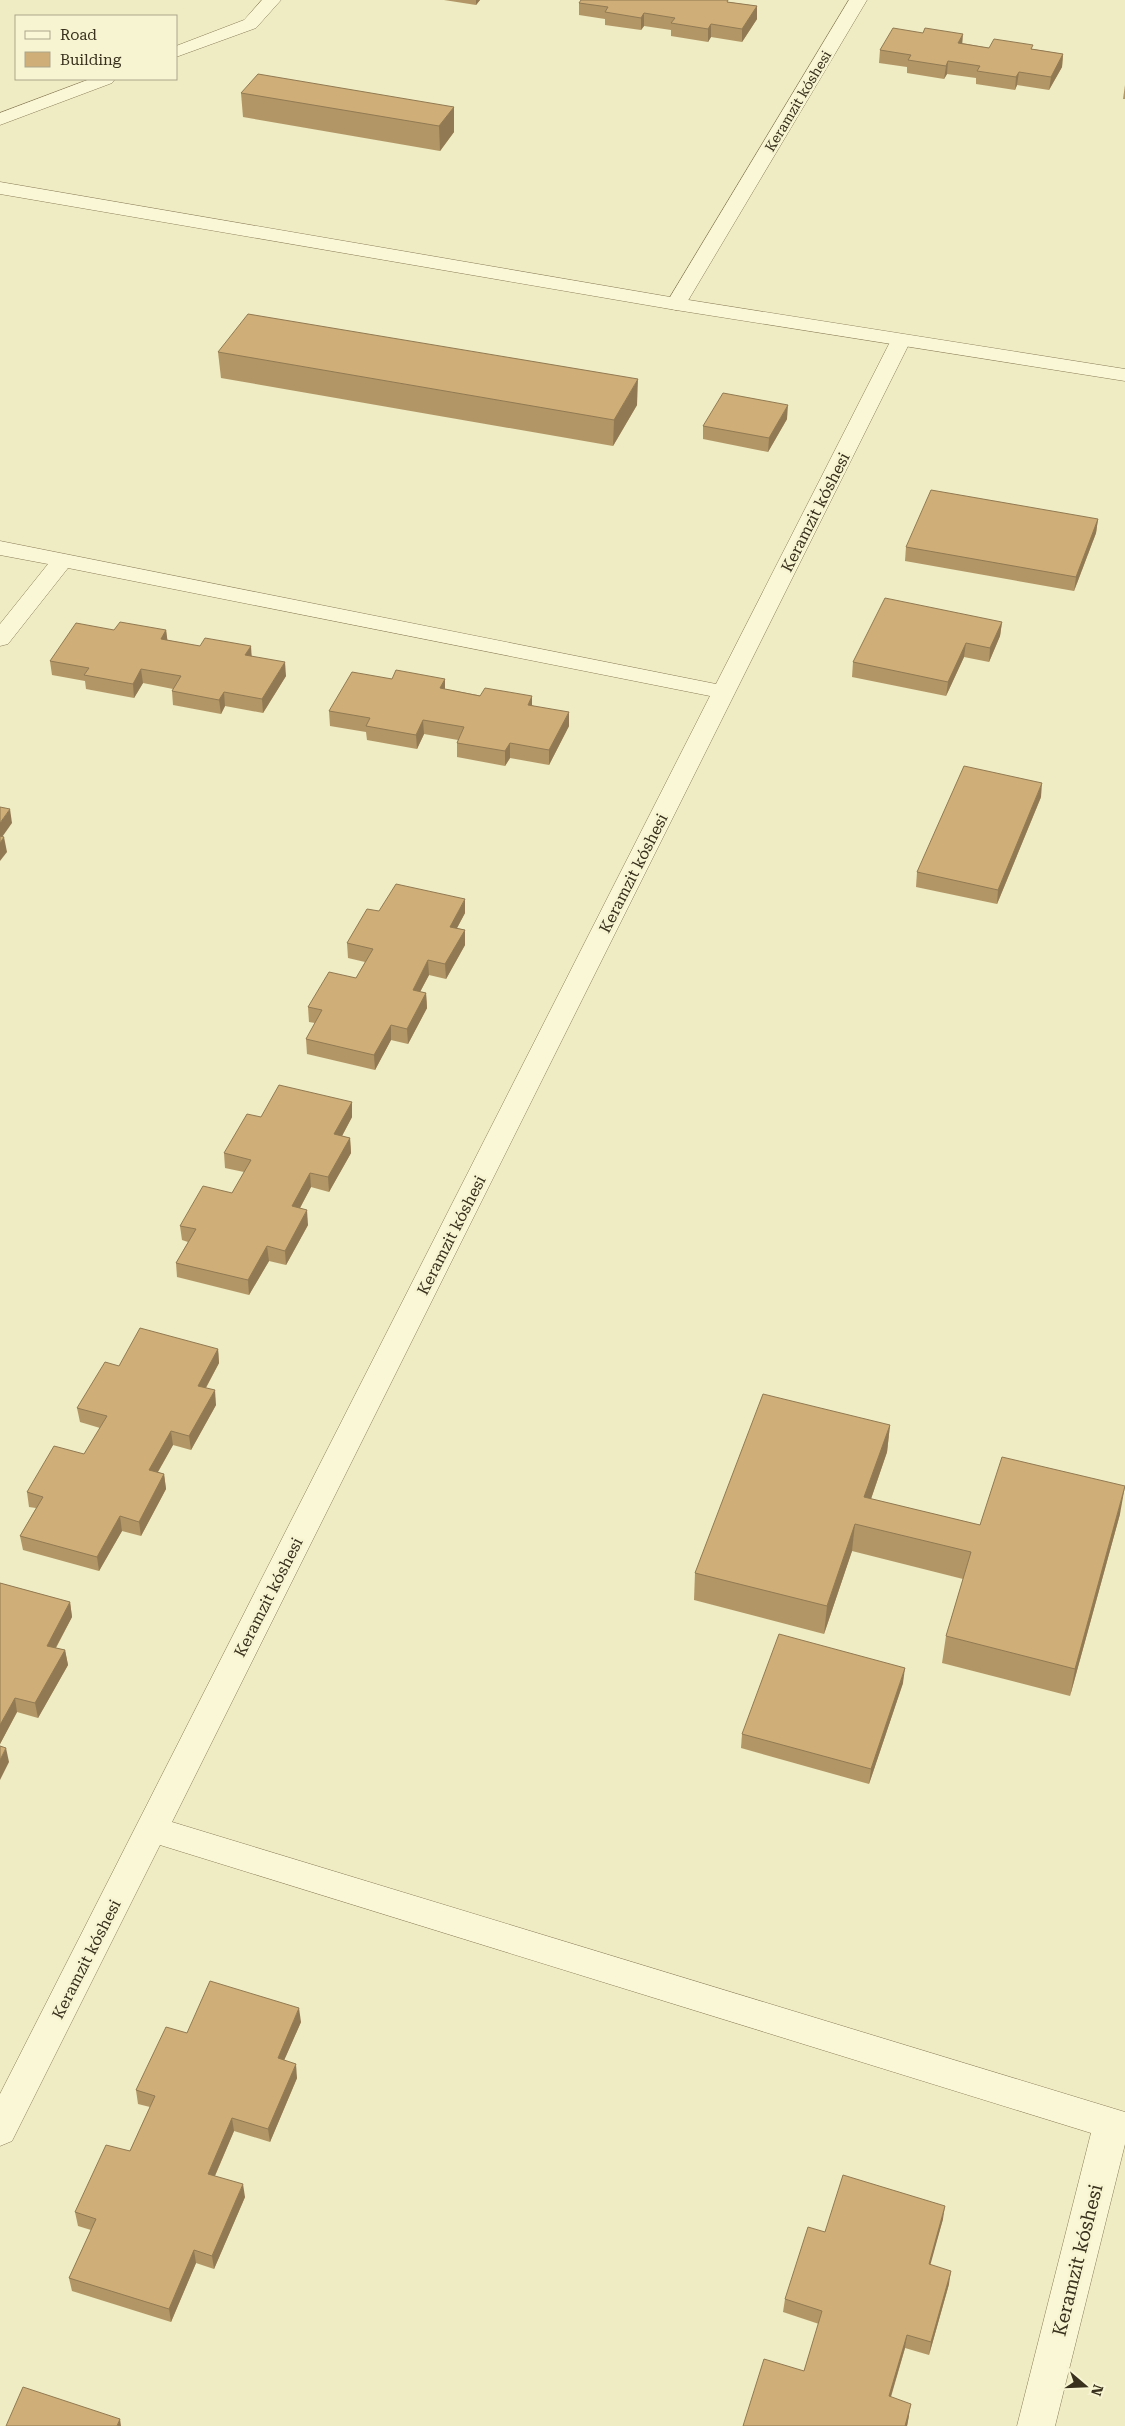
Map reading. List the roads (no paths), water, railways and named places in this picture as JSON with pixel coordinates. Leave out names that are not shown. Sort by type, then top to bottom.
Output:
[{"type":"street","points":[[178,51],[250,24],[272,0]]},
{"type":"street","name":"Keramzit kóshesi","points":[[676,304],[858,0]]},
{"type":"street","points":[[0,119],[103,80]]},
{"type":"street","points":[[0,188],[676,304],[1125,375]]},
{"type":"street","name":"Keramzit kóshesi","points":[[0,2130],[901,340]]},
{"type":"street","points":[[0,548],[724,692]]},
{"type":"street","points":[[0,639],[63,560]]},
{"type":"street","points":[[151,1829],[1118,2126]]},
{"type":"street","name":"Keramzit kóshesi","points":[[1036,2426],[1118,2126]]}]
